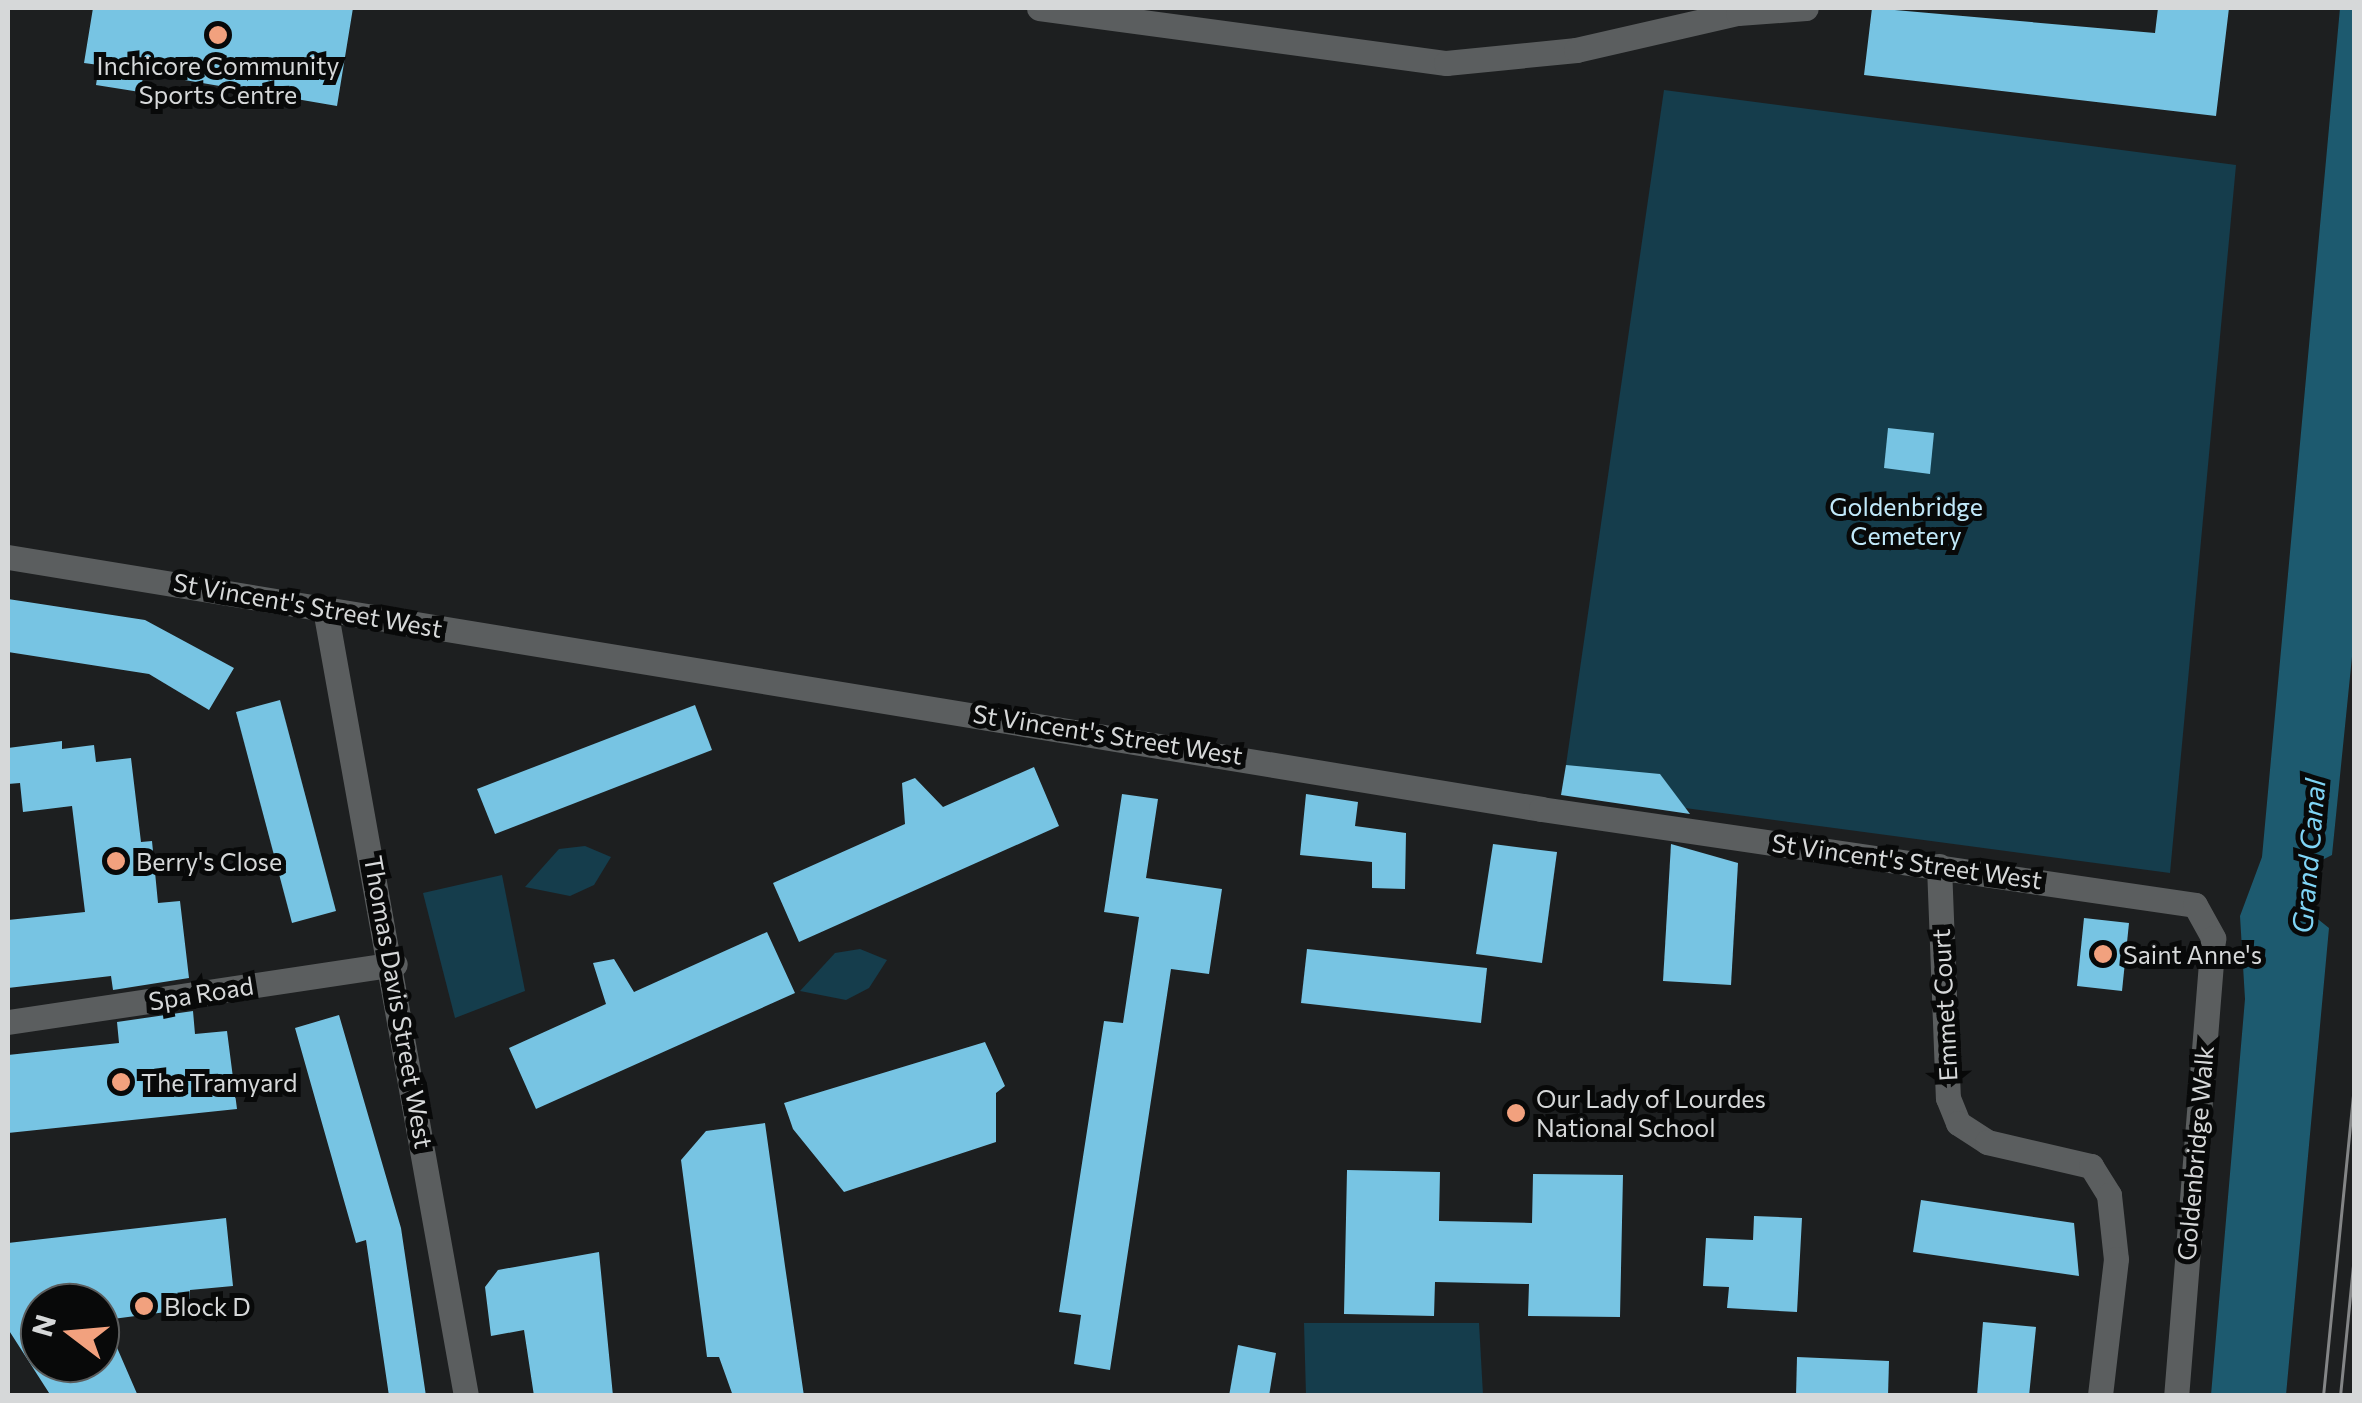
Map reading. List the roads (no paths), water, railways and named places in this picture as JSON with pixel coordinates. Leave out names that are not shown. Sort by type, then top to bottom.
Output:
[{"type":"street","points":[[1039,8],[1396,56],[1496,61],[1806,8]]},
{"type":"street","name":"St Vincent's Street West","points":[[8,557],[1939,866],[2181,900],[2206,912]]},
{"type":"street","name":"Thomas Davis Street West","points":[[325,609],[395,964],[466,1396]]},
{"type":"street","name":"Emmet Court","points":[[1939,866],[1948,1098],[1958,1124],[1988,1142],[2091,1166],[2109,1195],[2116,1259],[2100,1396]]},
{"type":"street","name":"Goldenbridge Walk","points":[[2176,1396],[2213,938],[2206,912]]},
{"type":"street","name":"Spa Road","points":[[8,1022],[395,964]]},
{"type":"water","name":"Grand Canal","points":[[2340,8],[2354,8],[2354,637],[2332,855],[2322,860],[2314,916],[2329,928],[2286,1395],[2211,1395],[2245,999],[2240,916],[2262,857]]},
{"type":"tram line","points":[[2323,1396],[2354,1088]]},
{"type":"tram line","points":[[2340,1396],[2354,1255]]},
{"type":"place","name":"Inchicore Community Sports Centre","points":[[218,35]]},
{"type":"place","name":"Berry's Close","points":[[116,861]]},
{"type":"place","name":"Saint Anne's","points":[[2103,954]]},
{"type":"place","name":"The Tramyard","points":[[121,1082]]},
{"type":"place","name":"Our Lady of Lourdes National School","points":[[1516,1113]]},
{"type":"place","name":"Block D","points":[[144,1306]]},
{"type":"park label","name":"Goldenbridge Cemetery","points":[[1906,522]]}]
